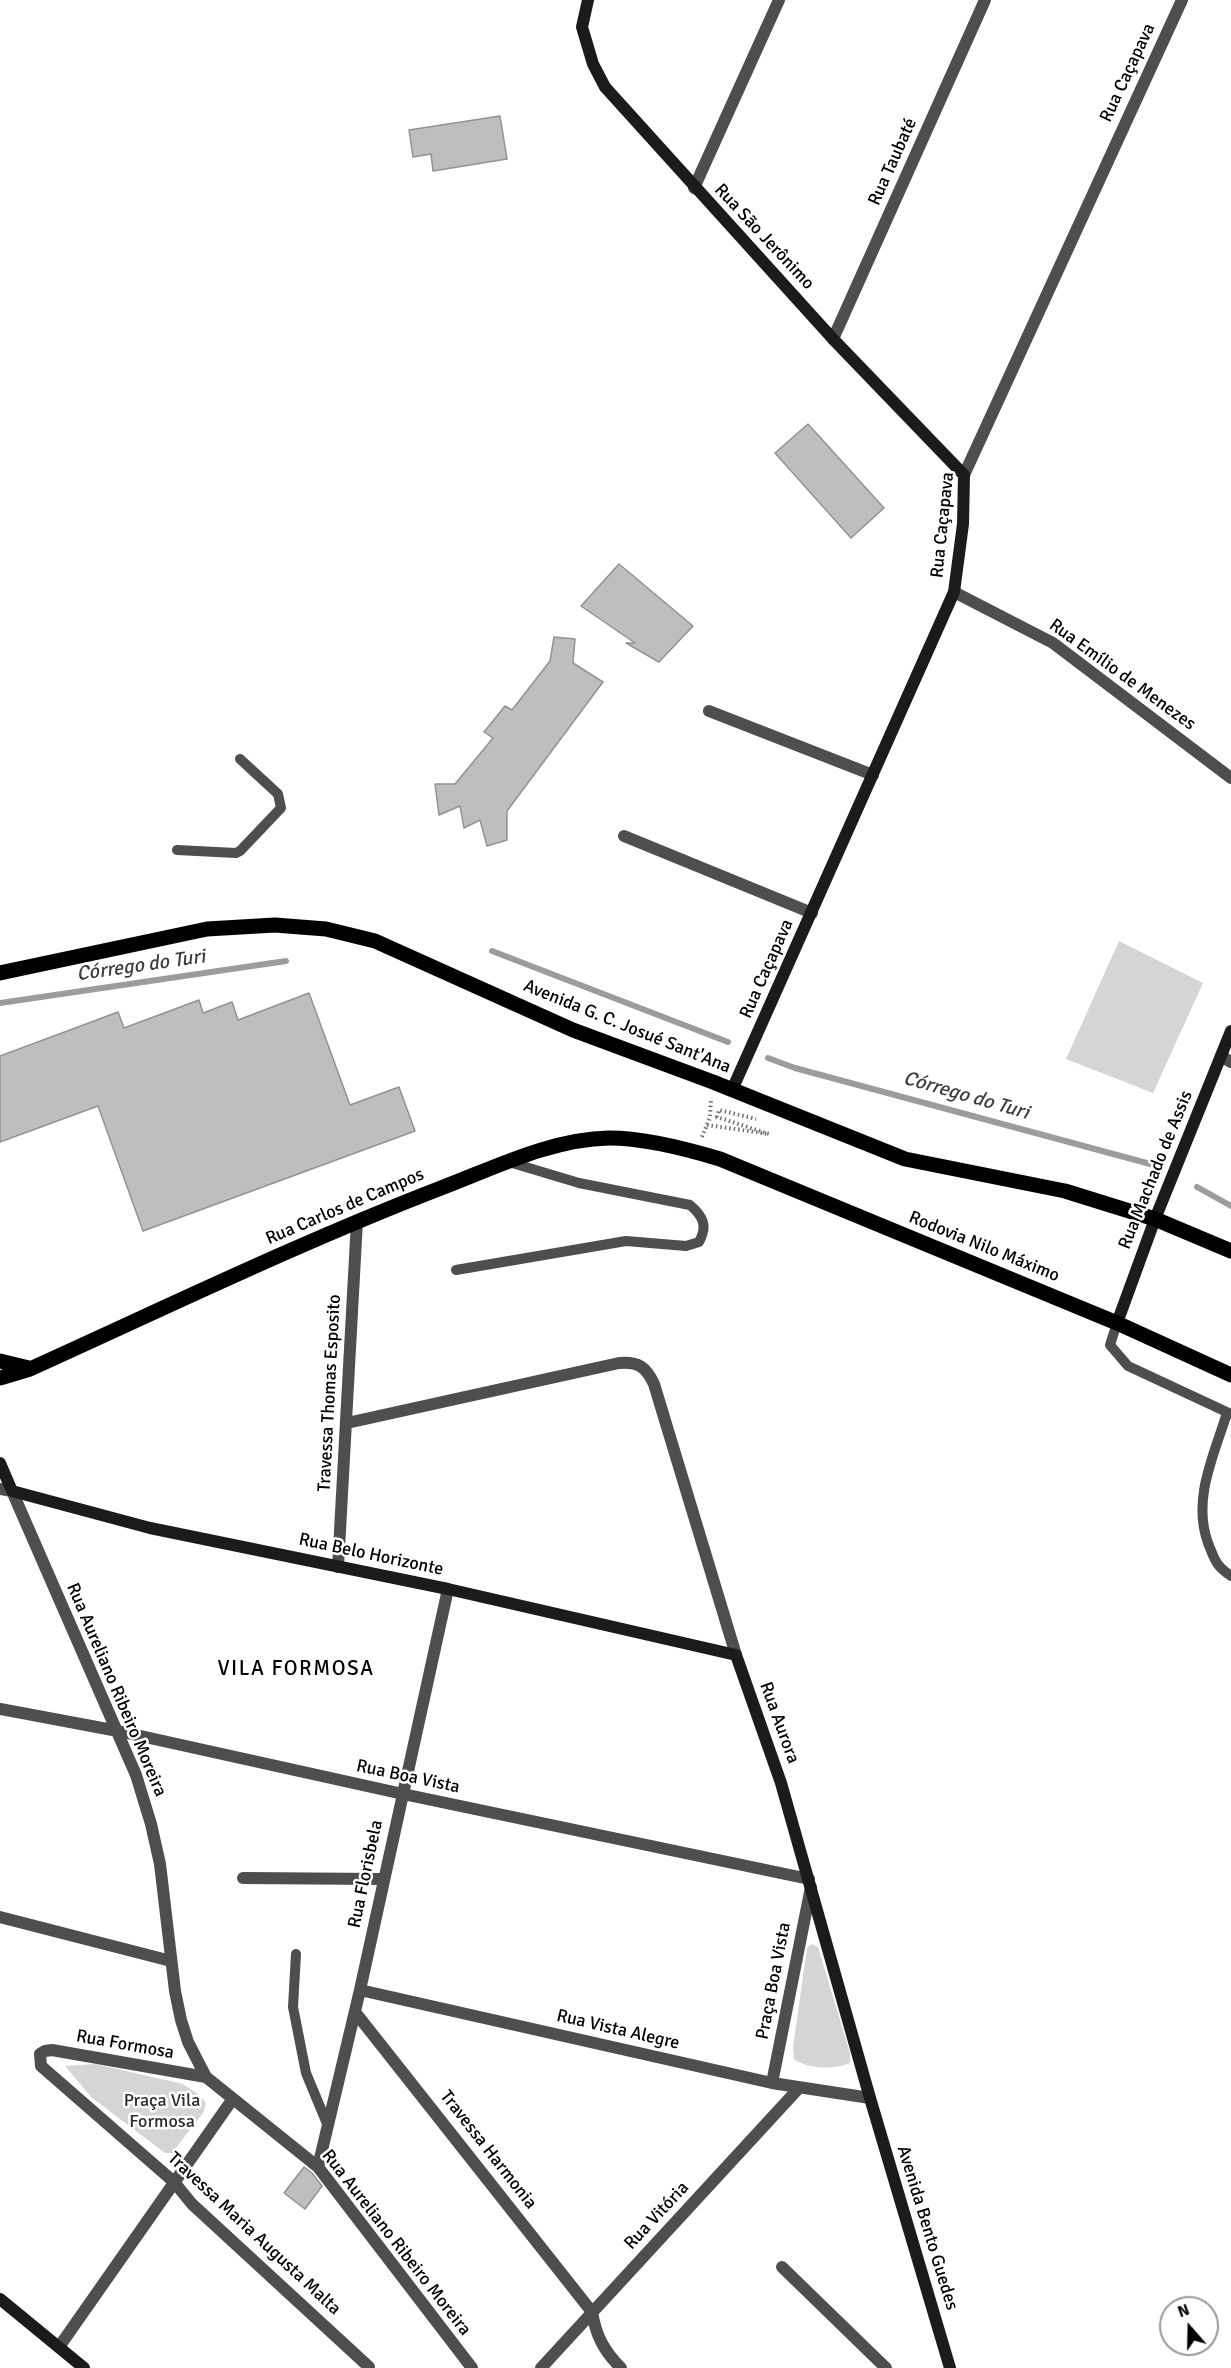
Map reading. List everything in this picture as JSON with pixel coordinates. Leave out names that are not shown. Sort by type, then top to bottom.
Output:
[{"type":"main road","name":"Avenida G. C. Josué Sant'Ana","points":[[0,973],[207,929],[275,925],[326,929],[375,940],[573,1030],[727,1094],[905,1159],[1065,1191],[1155,1219],[1231,1251]]},
{"type":"main road","name":"Rua Carlos de Campos","points":[[0,1378],[30,1369],[357,1221],[509,1162],[561,1145],[609,1138],[658,1144],[720,1159]]},
{"type":"main road","name":"Rodovia Nilo Máximo","points":[[720,1159],[1117,1323],[1231,1375]]},
{"type":"main road","points":[[0,1361],[30,1369]]},
{"type":"street","name":"Rua São Jerônimo","points":[[588,0],[582,27],[593,64],[605,87],[833,339],[964,474]]},
{"type":"street","points":[[694,188],[779,0]]},
{"type":"street","name":"Rua Taubaté","points":[[833,339],[985,0]]},
{"type":"street","name":"Rua Caçapava","points":[[727,1094],[812,913],[954,592],[963,524],[964,474],[1182,0]]},
{"type":"street","name":"Rua Emílio de Menezes","points":[[954,592],[1053,643],[1231,778]]},
{"type":"street","points":[[709,711],[873,776]]},
{"type":"street","points":[[624,836],[812,913]]},
{"type":"street","name":"Rua Machado de Assis","points":[[1117,1323],[1155,1219],[1226,1059],[1231,1031]]},
{"type":"street","name":"Travessa Thomas Esposito","points":[[338,1566],[357,1221]]},
{"type":"street","name":"Rua Aurora","points":[[347,1424],[619,1364],[631,1362],[642,1365],[649,1373],[736,1655],[781,1783],[870,2098]]},
{"type":"street","name":"Rua Aureliano Ribeiro Moreira","points":[[0,1463],[6,1490],[118,1731],[136,1775],[160,1864],[171,1961],[181,2020],[188,2042],[206,2077],[318,2167],[472,2368]]},
{"type":"street","name":"Rua Belo Horizonte","points":[[6,1490],[150,1527],[448,1589],[736,1655]]},
{"type":"street","name":"Rua Florisbela","points":[[318,2167],[360,1990],[448,1589]]},
{"type":"street","name":"Rua Boa Vista","points":[[0,1708],[118,1731],[810,1883]]},
{"type":"street","points":[[243,1878],[383,1879]]},
{"type":"street","name":"Praça Boa Vista","points":[[772,2083],[810,1883]]},
{"type":"street","points":[[0,1917],[171,1961]]},
{"type":"street","name":"Rua Vista Alegre","points":[[360,1990],[772,2083],[870,2098]]},
{"type":"street","name":"Travessa Harmonia","points":[[355,2012],[592,2312]]},
{"type":"street","name":"Rua Formosa","points":[[40,2054],[52,2050],[206,2077]]},
{"type":"street","name":"Travessa Maria Augusta Malta","points":[[40,2054],[41,2066],[174,2182],[192,2204],[369,2367]]},
{"type":"street","name":"Rua Vitória","points":[[541,2368],[799,2088]]},
{"type":"street","name":"Avenida Bento Guedes","points":[[870,2098],[951,2368]]},
{"type":"street","points":[[59,2347],[232,2100]]},
{"type":"street","points":[[782,2267],[885,2368]]},
{"type":"street","points":[[0,2299],[84,2368]]},
{"type":"street","points":[[592,2312],[596,2334],[607,2354],[621,2368]]},
{"type":"lane","points":[[177,850],[236,853],[280,808],[278,794],[240,759]]},
{"type":"lane","points":[[456,1270],[626,1241],[686,1246],[699,1242],[704,1234],[705,1224],[699,1212],[690,1205],[579,1183],[509,1162]]},
{"type":"lane","points":[[1117,1323],[1110,1345],[1128,1366],[1229,1414],[1202,1494],[1202,1527],[1217,1566],[1231,1576]]},
{"type":"lane","points":[[296,1954],[293,2007],[306,2073],[328,2126]]},
{"type":"path","points":[[696,1152],[710,1116],[711,1094],[727,1094]]},
{"type":"path","points":[[707,1125],[769,1134],[717,1117],[719,1110],[760,1120]]},
{"type":"green space","points":[[1119,941],[1203,983],[1153,1093],[1066,1059]]},
{"type":"green space","points":[[812,1944],[818,1947],[850,2053],[850,2063],[844,2065],[813,2067],[794,2059],[793,2047],[807,1948]]},
{"type":"green space","name":"Praça Vila Formosa","points":[[95,2064],[183,2084],[198,2094],[206,2103],[203,2113],[172,2153],[165,2153],[91,2097],[65,2066]]},
{"type":"building","points":[[500,116],[507,159],[433,171],[431,154],[413,157],[409,130]]},
{"type":"building","points":[[808,424],[884,508],[851,538],[775,453]]},
{"type":"building","points":[[619,564],[693,626],[659,662],[626,643],[635,643],[581,606]]},
{"type":"building","points":[[554,637],[575,639],[573,663],[603,682],[507,811],[507,840],[487,846],[480,820],[464,828],[460,806],[439,815],[435,784],[455,784],[493,738],[484,732],[505,706],[512,710],[550,661]]},
{"type":"building","points":[[309,993],[350,1105],[399,1087],[415,1131],[143,1231],[98,1106],[0,1142],[0,1056],[118,1012],[124,1028],[199,1000],[203,1013],[232,1002],[238,1020]]},
{"type":"building","points":[[304,2167],[322,2186],[305,2209],[284,2193]]},
{"type":"waterway","name":"Córrego do Turi","points":[[492,951],[728,1042]]},
{"type":"waterway","name":"Córrego do Turi","points":[[0,1003],[286,961]]},
{"type":"waterway","name":"Córrego do Turi","points":[[768,1058],[795,1068],[1154,1165]]},
{"type":"waterway","name":"Córrego do Turi","points":[[1197,1187],[1231,1206]]},
{"type":"district","name":"VILA FORMOSA","points":[[296,1669]]}]
